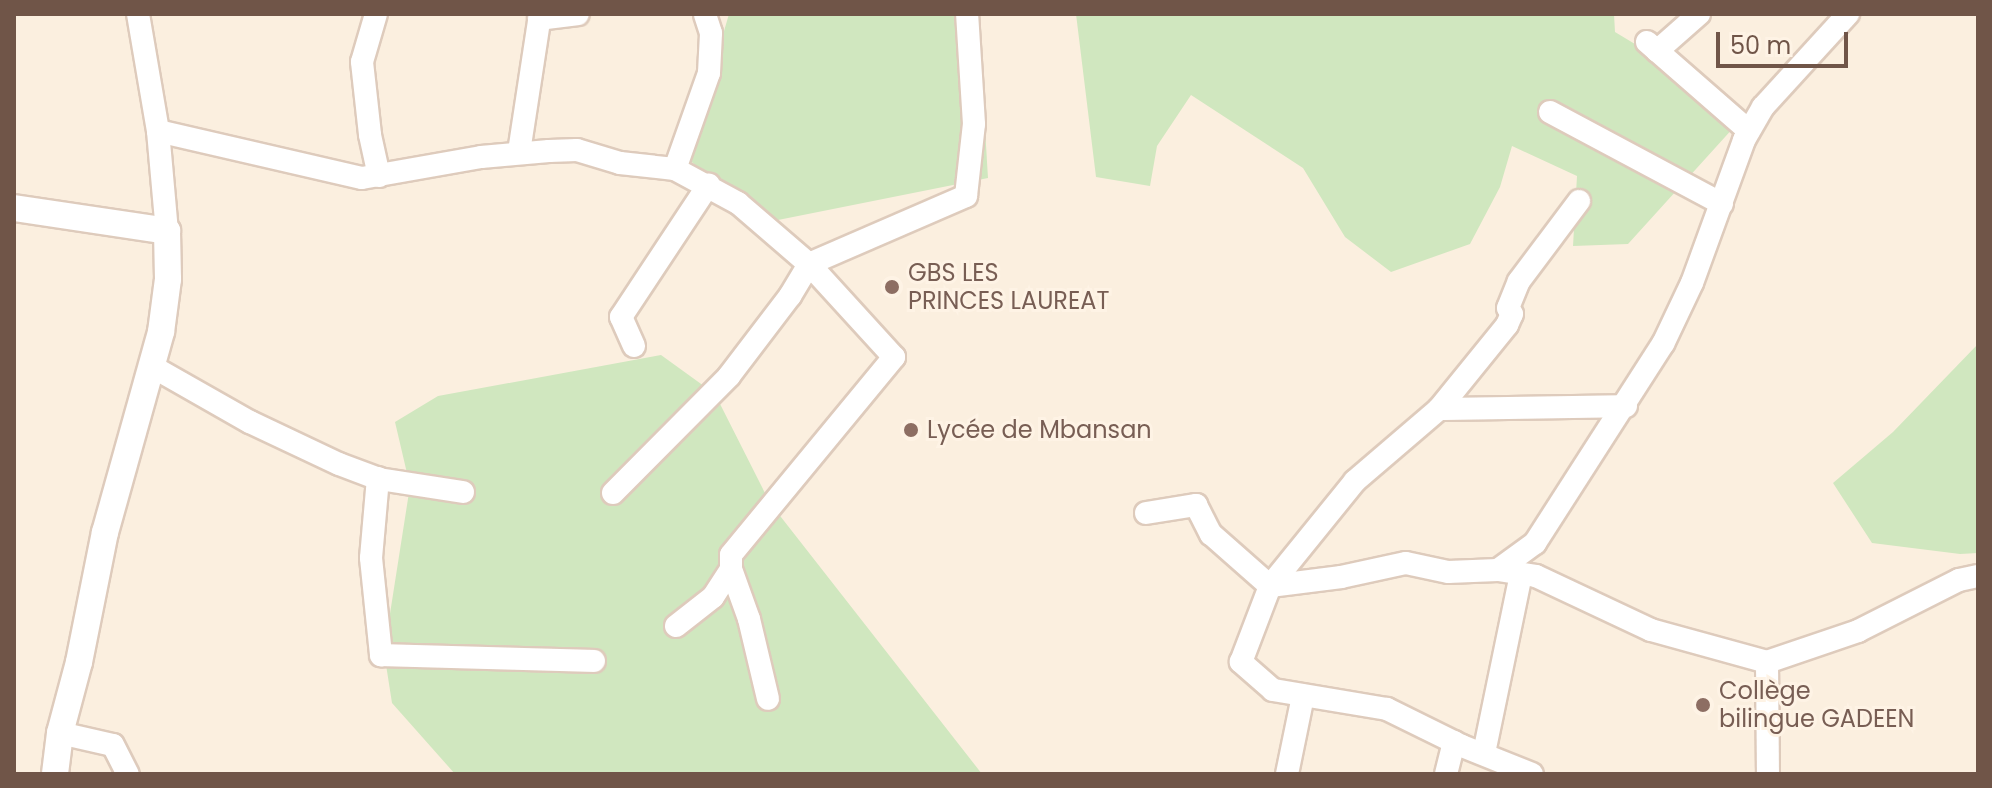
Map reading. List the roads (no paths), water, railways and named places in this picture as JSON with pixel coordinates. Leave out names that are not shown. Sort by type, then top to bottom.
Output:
[{"type":"street","points":[[55,774],[60,733],[79,662],[105,532],[153,367],[168,279],[158,131],[138,14]]},
{"type":"street","points":[[376,14],[362,62],[370,135],[379,176]]},
{"type":"street","points":[[519,152],[539,16],[578,14]]},
{"type":"street","points":[[675,169],[709,73],[711,33],[705,14]]},
{"type":"street","points":[[613,493],[729,376],[790,296],[809,264],[966,196],[974,124],[967,14]]},
{"type":"street","points":[[1699,14],[1652,47],[1749,131]]},
{"type":"street","points":[[1498,570],[1535,543],[1626,406],[1669,332],[1749,131],[1771,98],[1848,14]]},
{"type":"street","points":[[1550,112],[1722,204]]},
{"type":"street","points":[[158,131],[362,178],[519,152],[577,150],[620,163],[675,169],[709,184],[738,203],[809,264],[894,357],[731,555],[731,569],[749,619],[768,699]]},
{"type":"street","points":[[634,346],[621,317],[709,184]]},
{"type":"street","points":[[1532,774],[1454,742],[1387,709],[1273,690],[1241,662],[1270,586],[1355,481],[1439,409],[1507,325],[1512,314],[1508,308],[1519,281],[1579,201]]},
{"type":"street","points":[[14,208],[167,231]]},
{"type":"street","points":[[153,367],[262,428],[378,478],[463,492]]},
{"type":"street","points":[[1439,409],[1626,406]]},
{"type":"street","points":[[378,478],[371,558],[381,655],[594,661]]},
{"type":"street","points":[[1146,513],[1196,505],[1211,534],[1270,586]]},
{"type":"street","points":[[1270,586],[1406,563],[1448,572],[1498,570],[1536,576],[1651,630],[1767,662],[1858,631],[1959,580],[1978,576]]},
{"type":"street","points":[[676,626],[713,597],[731,569]]},
{"type":"street","points":[[1484,753],[1521,574]]},
{"type":"street","points":[[1767,662],[1768,774]]},
{"type":"street","points":[[1287,774],[1303,696]]},
{"type":"street","points":[[60,733],[113,745],[128,774]]},
{"type":"street","points":[[1446,774],[1454,742]]},
{"type":"place","name":"GBS LES PRINCES LAUREAT","points":[[892,287]]},
{"type":"place","name":"Lycée de Mbansan","points":[[911,430]]},
{"type":"place","name":"Collège bilingue GADEEN","points":[[1703,705]]}]
